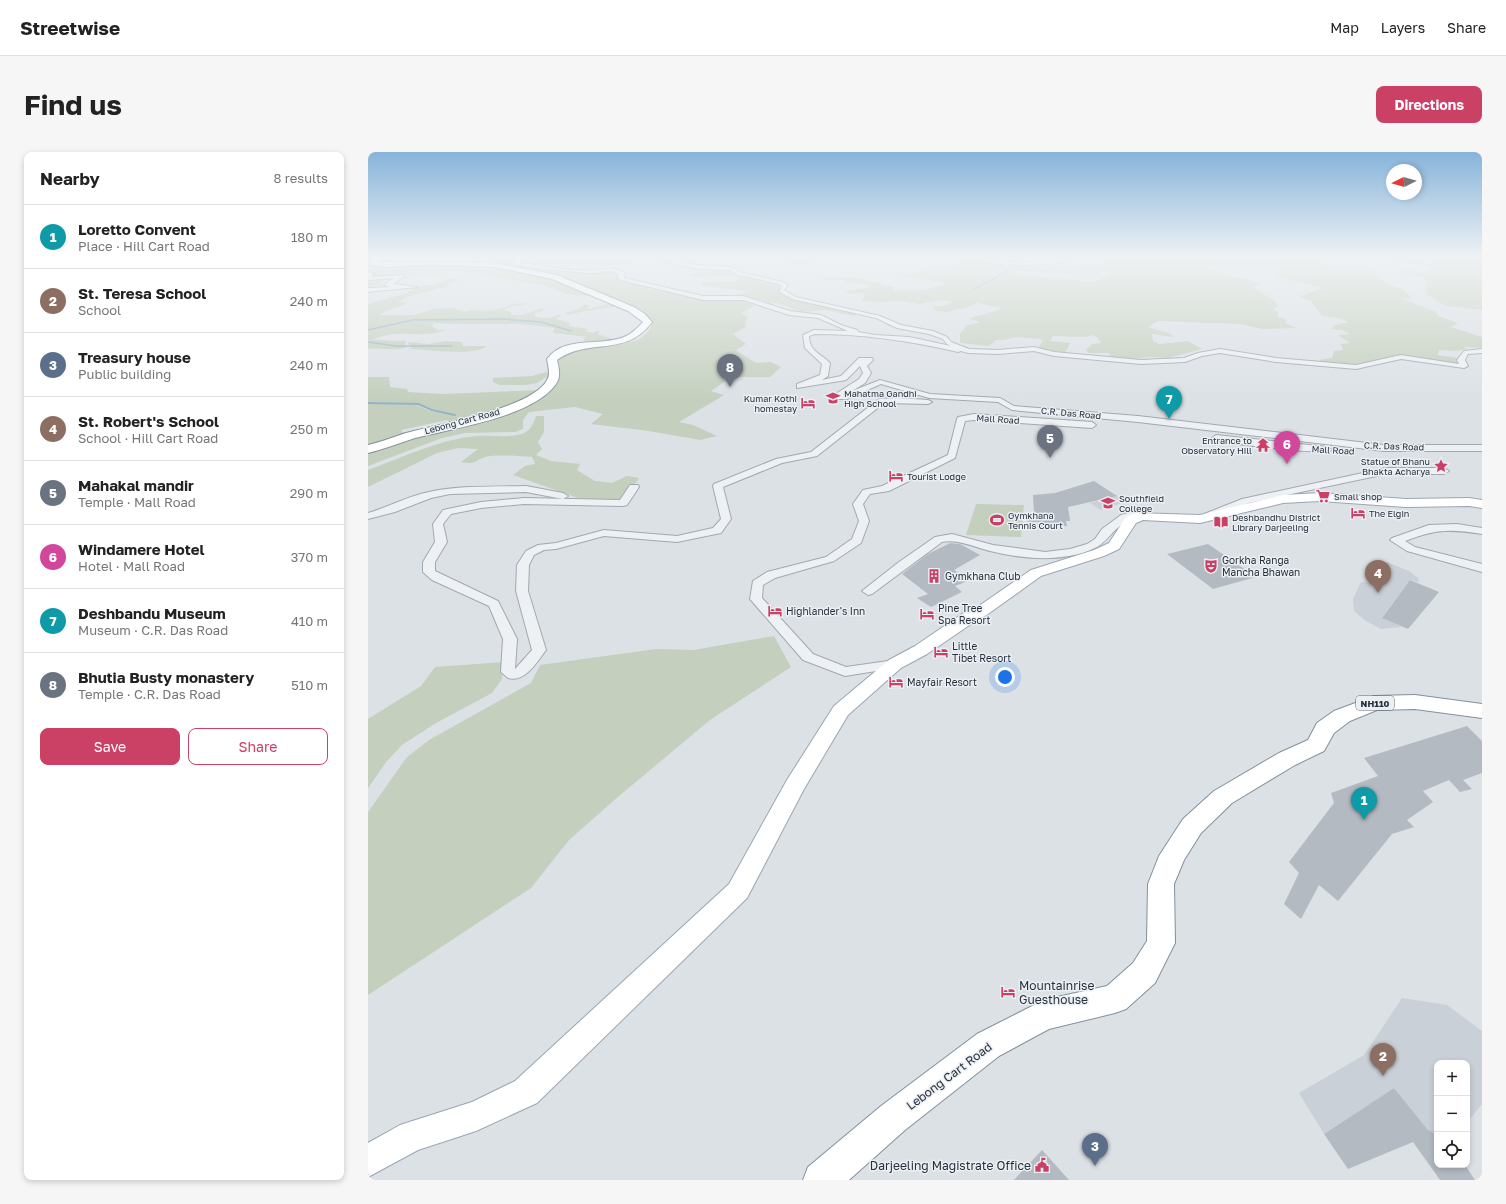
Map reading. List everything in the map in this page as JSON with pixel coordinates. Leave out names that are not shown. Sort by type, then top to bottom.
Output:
[{"type":"highway","name":"Lebong Cart Road","points":[[368,449],[387,445],[423,432],[479,419],[528,401],[544,392],[552,383],[555,372],[552,359],[556,354],[568,348],[577,346],[618,343],[630,340],[640,333],[648,322],[642,316],[621,306]]},
{"type":"highway","name":"Lebong Cart Road","points":[[821,1180],[893,1118],[988,1045],[1044,1015],[1115,999],[1144,973],[1161,943],[1161,884],[1172,856],[1192,826],[1223,797],[1287,759],[1316,745],[1325,728],[1342,716],[1374,703],[1415,702],[1482,711]]},
{"type":"main road","points":[[368,1161],[411,1136],[476,1116],[526,1092],[738,891],[795,786],[841,711],[895,664],[921,650],[968,618],[982,611],[1036,573],[1098,553],[1114,546],[1131,520],[1141,516],[1200,519],[1283,499],[1320,497],[1406,503],[1469,502],[1482,504]]},
{"type":"street","points":[[767,306],[789,313],[819,316],[855,333],[875,337],[910,339],[968,351],[998,352],[1034,349],[1054,354],[1141,362],[1184,360],[1195,357],[1197,354],[1220,351],[1276,360],[1356,367],[1372,362],[1401,357],[1464,366],[1461,360],[1466,352],[1482,351]]},
{"type":"street","points":[[829,306],[878,317],[899,327],[931,332],[946,338],[949,343],[968,351]]},
{"type":"street","name":"C.R. Das Road","points":[[855,333],[814,332],[806,335],[806,345],[815,357],[826,363],[824,376],[800,386],[844,378],[862,360],[867,359],[869,360],[863,366],[867,373],[862,381],[838,397],[844,397],[880,382],[888,383],[929,396],[1000,400],[1012,408],[1138,419],[1384,448],[1482,448]]},
{"type":"street","points":[[623,503],[559,503],[524,501],[481,505],[447,512],[438,524],[441,542],[429,562],[429,572],[436,577],[494,604],[510,639],[508,672],[513,675],[522,671],[539,650],[522,591],[523,565],[530,553],[542,547],[556,546],[604,533],[677,539],[717,531],[726,519],[718,486],[778,461],[814,454],[882,401],[897,400],[1012,408]]},
{"type":"street","name":"Mall Road","points":[[895,664],[845,672],[808,657],[756,599],[757,584],[771,575],[830,559],[857,541],[864,521],[858,504],[867,492],[885,489],[952,456],[961,419],[974,417],[1084,424],[1169,431],[1297,448],[1417,455]]},
{"type":"street","points":[[1200,519],[1246,501],[1386,471],[1444,471]]},
{"type":"street","points":[[623,503],[634,487]]},
{"type":"street","points":[[368,516],[391,510],[428,494],[450,491],[526,488],[578,499],[623,503]]},
{"type":"street","points":[[868,592],[903,564],[939,539],[952,537],[998,549],[1045,555],[1071,552],[1090,546],[1125,517],[1131,515],[1141,516]]},
{"type":"street","points":[[1482,531],[1457,527],[1429,528],[1396,540],[1411,549],[1482,568]]},
{"type":"shaded area","name":"Southfield College","points":[[1117,496],[1125,502],[1100,510],[1090,503]]},
{"type":"shaded area","points":[[1387,562],[1409,571],[1418,578],[1419,582],[1410,580],[1382,617],[1402,627],[1381,629],[1366,621],[1354,611],[1353,599],[1361,582],[1370,583],[1383,563]]},
{"type":"shaded area","points":[[1402,998],[1447,1005],[1482,1031],[1482,1104],[1470,1119],[1470,1060],[1434,1060],[1434,1133],[1428,1130],[1394,1088],[1324,1134],[1299,1093],[1364,1055]]},
{"type":"green space","points":[[368,306],[399,306],[379,315],[415,315],[433,309],[454,308],[463,312],[471,310],[491,310],[512,306],[503,310],[511,312],[511,315],[523,315],[542,308],[544,310],[534,314],[535,317],[548,318],[562,314],[556,319],[570,323],[569,326],[589,329],[585,331],[593,333],[598,331],[600,332],[597,334],[613,339],[622,338],[621,340],[586,342],[583,338],[588,337],[553,333],[554,328],[539,326],[434,323],[431,326],[438,330],[446,330],[427,334],[391,334],[382,336],[373,340],[406,341],[405,345],[408,347],[399,349],[368,349]]},
{"type":"green space","points":[[582,306],[589,306],[587,309],[601,306],[620,306],[568,315],[565,313],[579,309]]},
{"type":"green space","points":[[627,306],[753,306],[741,313],[748,317],[745,323],[746,327],[733,334],[746,344],[736,350],[756,363],[771,362],[781,367],[770,377],[731,377],[711,391],[724,395],[679,422],[693,425],[717,436],[700,440],[649,431],[591,424],[603,414],[575,407],[529,412],[523,420],[523,429],[515,432],[465,433],[442,438],[368,466],[368,449],[402,439],[493,419],[512,413],[546,392],[556,359],[559,356],[582,347],[628,343],[637,340],[644,336],[650,329],[652,320]]},
{"type":"green space","points":[[785,306],[828,306],[862,313],[853,316],[824,310],[802,312]]},
{"type":"green space","points":[[970,306],[948,312],[936,311],[933,307]]},
{"type":"green space","points":[[992,306],[1279,306],[1273,309],[1279,313],[1277,316],[1287,320],[1285,323],[1297,328],[1262,329],[1240,324],[1158,321],[1148,327],[1171,334],[1173,337],[1152,334],[1153,341],[1159,344],[1188,341],[1202,349],[1168,358],[1148,357],[1123,360],[1110,356],[1109,353],[1089,353],[1086,350],[1092,344],[1101,343],[1098,338],[1093,335],[1085,337],[1053,336],[1050,341],[1070,343],[1065,353],[1038,349],[1043,340],[1040,339],[1015,337],[1004,340],[996,340],[989,346],[960,343],[960,334],[967,325],[978,323],[978,321],[969,319],[994,312],[1002,308]]},
{"type":"green space","points":[[1315,306],[1421,306],[1436,312],[1438,316],[1458,323],[1451,327],[1482,337],[1482,348],[1464,347],[1467,349],[1457,351],[1439,350],[1438,355],[1458,358],[1460,365],[1397,355],[1352,366],[1321,363],[1319,360],[1332,358],[1334,351],[1343,350],[1341,344],[1350,343],[1338,335],[1350,334],[1342,330],[1332,329],[1333,326],[1348,322],[1340,318],[1322,316]]},
{"type":"green space","points":[[1446,306],[1482,306],[1482,310]]},
{"type":"green space","points":[[446,341],[462,342],[463,346],[487,346],[481,349],[461,352],[408,349],[412,347],[408,344],[409,342],[428,344]]},
{"type":"green space","points":[[546,372],[548,376],[537,383],[526,385],[500,385],[493,382],[493,378],[532,376]]},
{"type":"green space","points":[[368,377],[389,377],[390,387],[407,389],[408,392],[444,394],[539,390],[509,407],[497,411],[452,423],[447,420],[401,430],[404,435],[368,446],[368,403],[416,405],[430,411],[457,415],[419,404],[368,402]]},
{"type":"green space","points":[[536,416],[544,416],[544,432],[538,442],[542,449],[536,455],[551,461],[580,464],[577,470],[595,481],[612,483],[627,476],[639,478],[623,501],[578,498],[513,475],[525,466],[535,464],[532,457],[496,456],[485,457],[472,463],[461,462],[478,449],[458,448],[437,453],[368,487],[368,470],[422,449],[449,441],[478,436],[509,436],[521,434],[530,429]]},
{"type":"green space","name":"Gymkhana Tennis Court","points":[[976,504],[1024,505],[1021,537],[966,535]]},
{"type":"green space","points":[[774,636],[791,667],[710,720],[619,796],[569,840],[531,888],[368,995],[368,812],[407,757],[429,740],[531,683],[540,665],[656,649],[693,650]]},
{"type":"green space","points":[[504,662],[502,679],[492,693],[436,723],[402,745],[387,761],[368,788],[368,719],[421,686],[435,667]]},
{"type":"building","points":[[1094,481],[1117,496],[1068,507],[1070,521],[1066,521],[1067,526],[1057,526],[1058,529],[1042,529],[1039,522],[1028,522],[1027,513],[1034,513],[1033,495],[1055,493]]},
{"type":"building","name":"Gymkhana Club","points":[[950,543],[960,544],[980,555],[954,570],[970,580],[955,586],[962,592],[931,607],[917,598],[928,594],[902,574],[928,554]]},
{"type":"building","name":"Gorkha Ranga Mancha Bhawan","points":[[1208,544],[1256,577],[1213,589],[1167,554]]},
{"type":"building","points":[[1410,580],[1439,592],[1408,629],[1382,618]]},
{"type":"building","points":[[1467,726],[1482,741],[1482,773],[1463,780],[1472,789],[1460,792],[1449,780],[1423,791],[1433,802],[1407,820],[1414,827],[1392,834],[1338,901],[1319,885],[1301,919],[1284,904],[1299,873],[1289,862],[1334,803],[1331,793],[1378,776],[1364,758]]},
{"type":"building","points":[[1394,1088],[1428,1130],[1434,1133],[1434,1168],[1467,1168],[1475,1180],[1440,1180],[1413,1142],[1348,1169],[1324,1134]]},
{"type":"building","name":"Darjeeling Magistrate Office","points":[[1042,1150],[1069,1180],[1014,1180]]},
{"type":"waterway","points":[[368,330],[412,320],[503,319],[541,322],[571,331]]},
{"type":"waterway","points":[[368,342],[396,346],[452,346]]},
{"type":"waterway","points":[[368,403],[418,404],[432,410],[455,415]]},
{"type":"place","name":"Bhutia Busty monastery","points":[[730,387]]},
{"type":"place","name":"Mahatma Gandhi High School","points":[[833,398]]},
{"type":"place","name":"Kumar Kothi homestay","points":[[808,403]]},
{"type":"place","name":"Deshbandu Museum","points":[[1169,419]]},
{"type":"place","name":"Entrance to Observatory Hill","points":[[1263,445]]},
{"type":"place","name":"Mahakal mandir","points":[[1050,458]]},
{"type":"place","name":"Windamere Hotel","points":[[1287,464]]},
{"type":"place","name":"Statue of Bhanu Bhakta Acharya","points":[[1441,466]]},
{"type":"place","name":"Tourist Lodge","points":[[896,476]]},
{"type":"place","name":"Small shop","points":[[1323,496]]},
{"type":"place","name":"Southfield College","points":[[1108,503]]},
{"type":"place","name":"The Elgin","points":[[1358,513]]},
{"type":"place","name":"Gymkhana Tennis Court","points":[[997,520]]},
{"type":"place","name":"Deshbandhu District Library Darjeeling","points":[[1221,522]]},
{"type":"place","name":"Gorkha Ranga Mancha Bhawan","points":[[1211,566]]},
{"type":"place","name":"Gymkhana Club","points":[[934,576]]},
{"type":"place","name":"St. Robert's School","points":[[1378,593]]},
{"type":"place","name":"Highlander's Inn","points":[[775,611]]},
{"type":"place","name":"Pine Tree Spa Resort","points":[[927,614]]},
{"type":"place","name":"Little Tibet Resort","points":[[941,652]]},
{"type":"place","name":"Mayfair Resort","points":[[896,682]]},
{"type":"place","name":"Loretto Convent","points":[[1364,820]]},
{"type":"place","name":"Mountainrise Guesthouse","points":[[1008,992]]},
{"type":"place","name":"St. Teresa School","points":[[1383,1076]]},
{"type":"place","name":"Darjeeling Magistrate Office","points":[[1042,1165]]},
{"type":"place","name":"Treasury house","points":[[1095,1166]]}]
